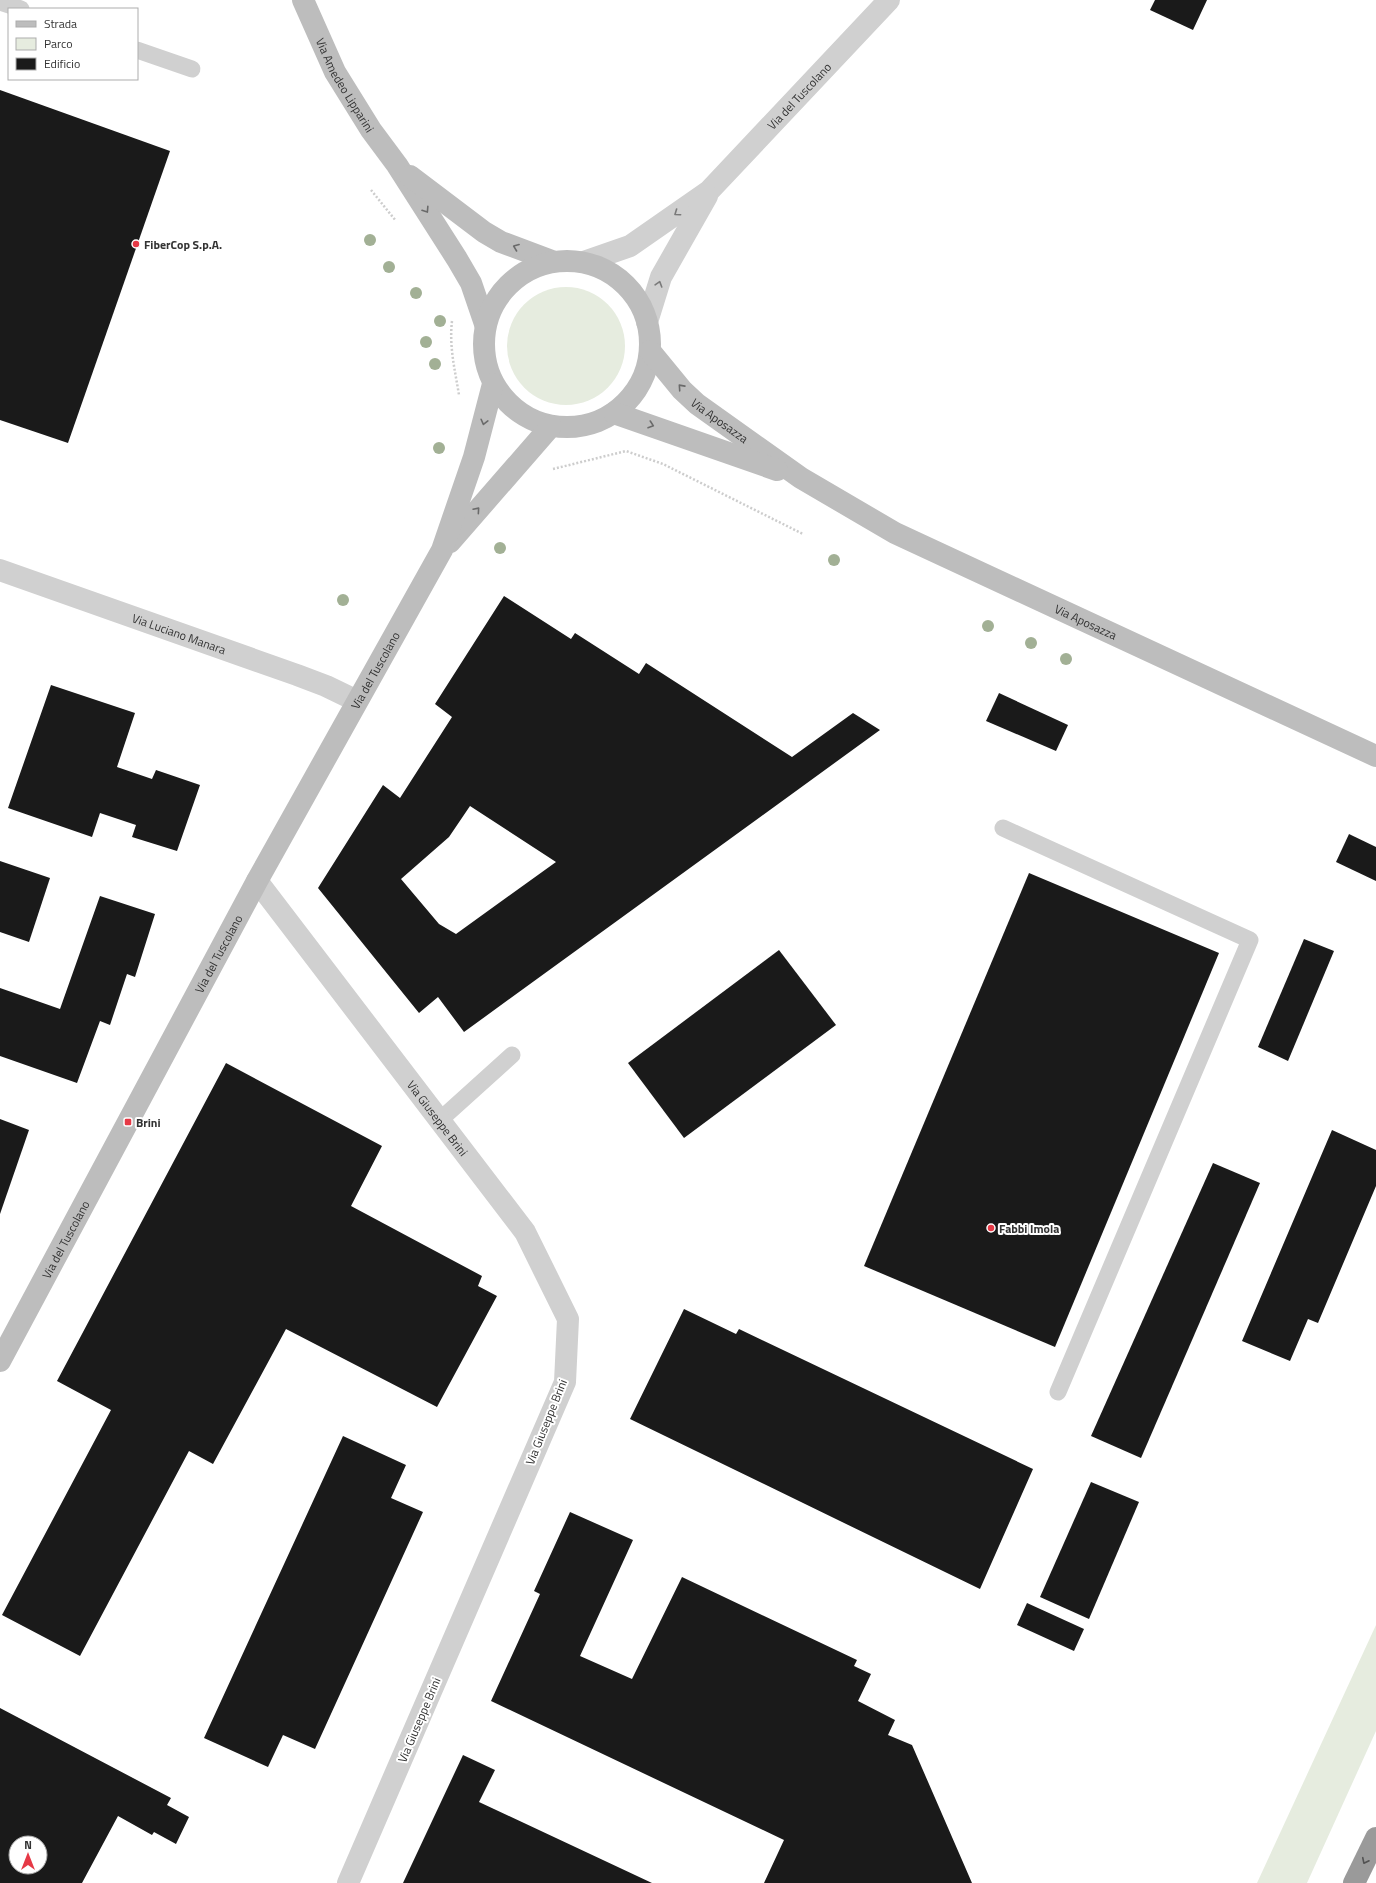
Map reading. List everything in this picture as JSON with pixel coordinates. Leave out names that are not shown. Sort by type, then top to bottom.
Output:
[{"type":"highway","points":[[1354,1883],[1376,1838]]},
{"type":"street","name":"Via Amedeo Lipparini","points":[[303,0],[335,72],[371,130],[397,165],[468,277],[485,324]]},
{"type":"street","name":"Via del Tuscolano","points":[[584,262],[630,246],[709,191],[889,0]]},
{"type":"street","name":"Via Amedeo Lipparini","points":[[397,165],[484,232],[501,242],[552,262]]},
{"type":"street","name":"Via del Tuscolano","points":[[648,322],[661,277],[709,191]]},
{"type":"street","points":[[569,260],[584,262],[602,268],[617,277],[631,290],[641,305],[648,322],[650,336],[650,351],[647,369],[639,386],[627,401],[614,413],[599,421],[584,425],[569,427],[551,426],[534,421],[518,412],[504,399],[493,384],[486,367],[484,353],[485,324],[499,294],[510,282],[522,273],[552,262],[569,260]]},
{"type":"street","name":"Via Aposazza","points":[[650,351],[682,390],[698,404],[801,478],[895,533],[1376,756]]},
{"type":"street","points":[[442,550],[474,457],[493,384]]},
{"type":"street","name":"Via Aposazza","points":[[614,413],[801,478]]},
{"type":"street","points":[[442,550],[551,426]]},
{"type":"street","name":"Via del Tuscolano","points":[[0,1361],[7,1333],[442,550]]},
{"type":"street","name":"Via Luciano Manara","points":[[0,570],[297,675],[326,686],[357,701]]},
{"type":"street","name":"Via Giuseppe Brini","points":[[257,881],[525,1232],[568,1319],[565,1382],[348,1883]]},
{"type":"lane","points":[[0,2],[17,8]]},
{"type":"lane","points":[[138,50],[192,69]]},
{"type":"lane","points":[[1003,828],[1250,940],[1058,1392]]},
{"type":"lane","points":[[440,1120],[512,1055]]},
{"type":"path","points":[[372,190],[399,226]]},
{"type":"path","points":[[452,315],[450,337],[452,359],[459,398]]},
{"type":"path","points":[[547,471],[626,451],[663,464],[803,534]]},
{"type":"green space","points":[[566,287],[577,288],[588,292],[599,297],[608,304],[615,313],[620,324],[624,335],[624,357],[620,368],[615,379],[608,388],[599,395],[588,400],[577,404],[566,405],[555,404],[544,400],[533,395],[524,388],[517,379],[512,368],[508,357],[507,346],[508,335],[512,324],[517,313],[524,304],[533,297],[544,292],[555,288]]},
{"type":"green space","points":[[1376,1625],[1376,1731],[1307,1883],[1257,1883]]},
{"type":"building","points":[[1155,0],[1207,0],[1193,30],[1150,10]]},
{"type":"building","points":[[0,90],[170,151],[68,443],[0,420]]},
{"type":"building","points":[[504,596],[571,639],[575,633],[639,674],[646,663],[792,757],[853,713],[880,730],[464,1032],[438,997],[419,1013],[318,888],[383,785],[400,798],[452,717],[435,704]],"holes":[[[470,806],[556,862],[456,934],[439,924],[401,879],[449,837]]]},
{"type":"building","points":[[51,685],[135,713],[117,767],[152,779],[156,770],[200,785],[177,851],[132,837],[136,825],[100,813],[92,837],[8,808]]},
{"type":"building","points":[[999,693],[1068,725],[1056,751],[986,721]]},
{"type":"building","points":[[1349,834],[1376,847],[1376,881],[1336,862]]},
{"type":"building","points":[[0,861],[50,878],[29,942],[0,932]]},
{"type":"building","points":[[1029,873],[1219,953],[1055,1347],[864,1266]]},
{"type":"building","points":[[100,896],[155,914],[135,977],[127,974],[110,1025],[100,1021],[77,1083],[0,1056],[0,988],[60,1009]]},
{"type":"building","points":[[1304,939],[1334,951],[1288,1061],[1258,1047]]},
{"type":"building","points":[[779,950],[836,1025],[684,1138],[628,1063]]},
{"type":"building","points":[[226,1063],[382,1146],[351,1206],[482,1276],[478,1286],[497,1296],[437,1407],[286,1329],[213,1464],[189,1451],[80,1656],[2,1615],[111,1410],[57,1381]]},
{"type":"building","points":[[0,1119],[29,1130],[0,1214]]},
{"type":"building","points":[[1332,1130],[1376,1150],[1376,1186],[1318,1323],[1308,1319],[1290,1361],[1242,1341]]},
{"type":"building","points":[[1213,1163],[1260,1183],[1141,1458],[1091,1436]]},
{"type":"building","points":[[684,1309],[736,1334],[739,1329],[1033,1469],[980,1589],[630,1419]]},
{"type":"building","points":[[343,1436],[406,1465],[391,1498],[423,1512],[315,1749],[283,1735],[268,1767],[204,1738]]},
{"type":"building","points":[[1091,1482],[1139,1502],[1089,1619],[1040,1597]]},
{"type":"building","points":[[570,1512],[633,1540],[580,1656],[632,1679],[682,1577],[857,1660],[854,1666],[871,1674],[858,1701],[895,1720],[888,1735],[912,1745],[972,1883],[764,1883],[784,1840],[491,1701],[540,1594],[534,1591]]},
{"type":"building","points":[[1027,1603],[1084,1629],[1074,1651],[1017,1625]]},
{"type":"building","points":[[0,1708],[171,1798],[167,1805],[189,1817],[176,1844],[154,1832],[152,1835],[118,1816],[82,1883],[0,1883]]},
{"type":"building","points":[[463,1755],[495,1770],[479,1802],[652,1883],[403,1883]]},
{"type":"place","name":"FiberCop S.p.A.","points":[[136,244]]},
{"type":"place","name":"Brini","points":[[128,1122]]},
{"type":"place","name":"Fabbi Imola","points":[[991,1228]]}]
